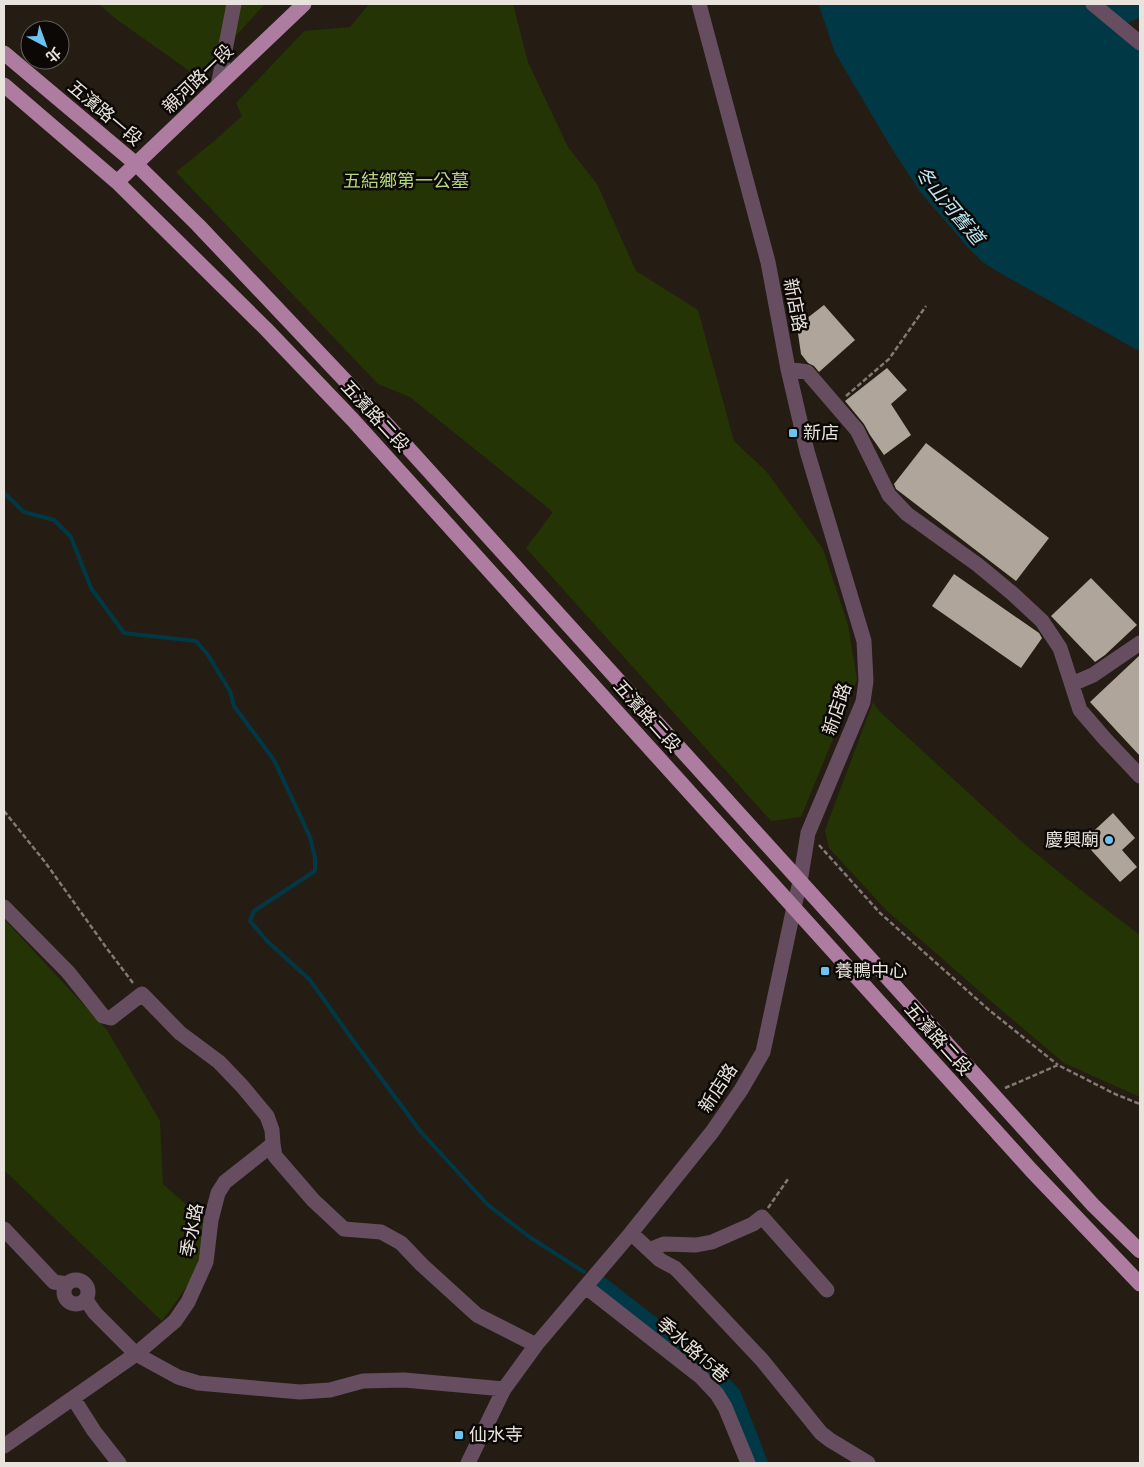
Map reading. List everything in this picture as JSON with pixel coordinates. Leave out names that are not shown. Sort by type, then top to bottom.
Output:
[{"type":"main road","name":"親河路一段","points":[[117,182],[304,4]]},
{"type":"main road","name":"五濱路一段","points":[[4,53],[136,164]]},
{"type":"main road","points":[[4,85],[117,182]]},
{"type":"main road","name":"五濱路二段","points":[[136,164],[198,225],[390,428],[1093,1205],[1140,1251]]},
{"type":"main road","name":"五濱路二段","points":[[117,182],[266,329],[353,420],[1031,1170],[1140,1284]]},
{"type":"street","points":[[218,86],[234,4]]},
{"type":"street","name":"新店路","points":[[586,1287],[712,1132],[763,1052],[800,882],[808,833],[863,702],[866,681],[864,641],[807,451],[788,369],[768,262],[699,4]]},
{"type":"street","points":[[1093,4],[1140,43]]},
{"type":"street","points":[[788,369],[807,372],[857,430],[889,495],[908,514],[978,565],[1014,594],[1042,621],[1060,648],[1080,710],[1140,776]]},
{"type":"street","points":[[1072,684],[1093,675],[1140,643]]},
{"type":"street","points":[[4,907],[68,972],[103,1016],[111,1018],[142,994],[180,1033],[219,1062],[267,1116],[272,1130],[272,1144],[275,1156],[313,1200],[344,1229],[381,1232],[401,1243],[422,1265],[477,1315],[536,1345]]},
{"type":"street","name":"季水路","points":[[4,1446],[136,1354],[176,1321],[188,1302],[206,1262],[211,1220],[218,1193],[226,1182],[272,1144]]},
{"type":"street","points":[[649,1250],[664,1244],[696,1246],[712,1242],[753,1224],[762,1217],[827,1290]]},
{"type":"street","points":[[4,1229],[54,1282],[67,1284],[64,1293],[68,1302],[77,1304],[86,1300],[95,1313],[136,1354],[178,1377],[198,1383],[300,1392],[330,1390],[363,1381],[404,1380],[504,1389]]},
{"type":"street","points":[[631,1233],[660,1260],[675,1268],[682,1275],[762,1360],[821,1433],[868,1463]]},
{"type":"street","points":[[468,1463],[504,1389],[536,1345],[586,1287]]},
{"type":"street","name":"季水路15巷","points":[[586,1287],[701,1378],[717,1394],[725,1407],[748,1463]]},
{"type":"street","points":[[73,1398],[94,1431],[119,1463]]},
{"type":"path","points":[[835,405],[889,359],[926,306]]},
{"type":"path","points":[[4,811],[45,862],[142,994]]},
{"type":"path","points":[[808,833],[880,913],[989,1010],[1058,1065],[1115,1094],[1140,1104]]},
{"type":"path","points":[[992,1093],[1058,1065]]},
{"type":"path","points":[[762,1217],[788,1179]]},
{"type":"green space","points":[[99,4],[264,5],[198,77],[116,19]]},
{"type":"green space","name":"五結鄉第一公墓","points":[[369,4],[513,4],[528,62],[568,147],[597,184],[636,271],[698,310],[734,441],[766,471],[823,549],[848,625],[857,680],[801,817],[771,821],[526,548],[553,512],[410,397],[378,384],[176,172],[242,116],[236,103],[304,31],[350,27]]},
{"type":"green space","points":[[873,702],[879,711],[1022,842],[1140,935],[1140,1097],[1064,1063],[887,911],[829,848],[825,830]]},
{"type":"green space","points":[[4,919],[107,1030],[160,1121],[163,1184],[206,1222],[195,1275],[162,1321],[4,1170]]},
{"type":"water","points":[[830,4],[1140,4],[1140,17],[1121,27],[1140,43],[1140,339],[1003,262],[989,253],[976,240],[929,185],[900,141],[844,43]]},
{"type":"building","points":[[824,305],[855,340],[819,372],[801,354],[797,326]]},
{"type":"building","points":[[887,368],[907,390],[891,404],[911,435],[884,455],[864,424],[845,401]]},
{"type":"building","points":[[926,443],[1049,538],[1016,581],[896,489],[894,484]]},
{"type":"building","points":[[954,574],[1039,633],[1042,638],[1021,668],[932,606]]},
{"type":"building","points":[[1091,578],[1137,625],[1095,662],[1051,616]]},
{"type":"building","points":[[1140,655],[1140,756],[1090,702]]},
{"type":"building","name":"慶興廟","points":[[1113,813],[1135,838],[1122,850],[1137,867],[1120,882],[1083,841]]},
{"type":"waterway","name":"冬山河舊道","points":[[830,4],[845,48],[900,141],[929,185],[976,240],[989,253],[1003,262],[1140,339]]},
{"type":"waterway","points":[[4,493],[24,512],[54,520],[71,537],[91,588],[124,633],[196,641],[208,655],[230,691],[234,706],[274,760],[310,837],[315,858],[315,871],[254,911],[250,921],[267,941],[310,980],[421,1132],[488,1205],[531,1238],[584,1272]]},
{"type":"waterway","points":[[602,1284],[682,1346],[715,1374],[734,1394],[761,1463]]},
{"type":"place","name":"新店","points":[[793,433]]},
{"type":"place","name":"慶興廟","points":[[1109,840]]},
{"type":"place","name":"養鴨中心","points":[[825,971]]},
{"type":"place","name":"仙水寺","points":[[459,1435]]}]
